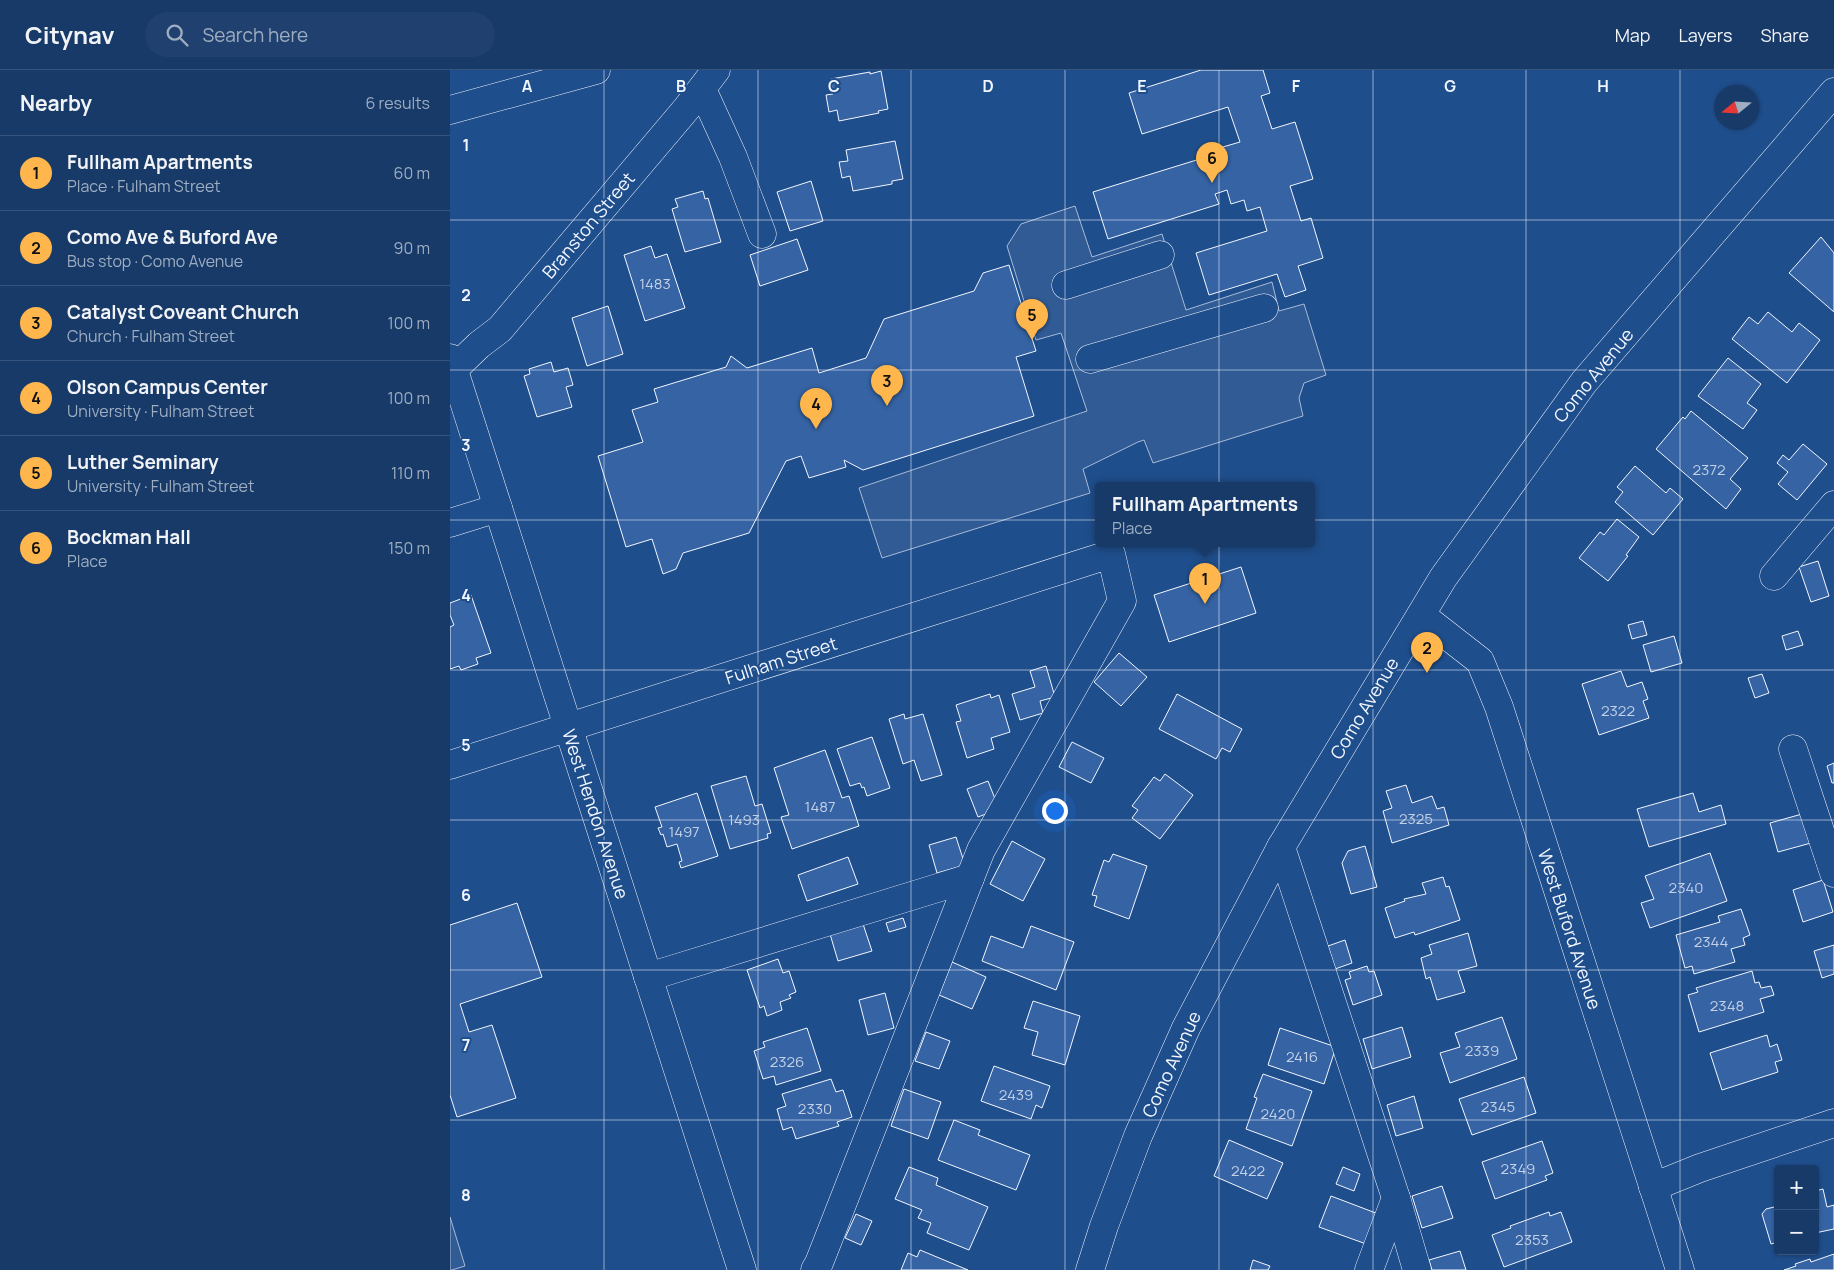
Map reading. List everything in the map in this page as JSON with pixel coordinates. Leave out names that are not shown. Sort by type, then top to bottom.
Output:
[{"type":"street","points":[[450,110],[596,70]]},
{"type":"street","points":[[709,79],[733,157],[762,234]]},
{"type":"street","name":"Branston Street","points":[[451,366],[500,329],[709,79]]},
{"type":"street","name":"Como Avenue","points":[[1090,1270],[1104,1226],[1138,1136],[1186,1028],[1281,847],[1443,578],[1584,382],[1834,92]]},
{"type":"street","points":[[1066,285],[1160,255]]},
{"type":"street","points":[[1090,359],[1264,308]]},
{"type":"street","name":"West Hendon Avenue","points":[[451,366],[742,1270]]},
{"type":"street","points":[[1774,576],[1834,505]]},
{"type":"street","points":[[450,522],[498,508]]},
{"type":"street","name":"Fulham Street","points":[[450,765],[1111,554],[1122,602],[981,850],[970,878]]},
{"type":"street","name":"West Buford Avenue","points":[[1421,615],[1480,661],[1499,707],[1680,1270]]},
{"type":"street","points":[[1794,749],[1834,873]]},
{"type":"street","points":[[1281,847],[1396,1198],[1417,1270]]},
{"type":"street","points":[[648,977],[970,878]]},
{"type":"street","points":[[815,1270],[820,1264],[970,878]]},
{"type":"street","points":[[1653,1187],[1700,1168],[1834,1124]]},
{"type":"street","points":[[1369,1270],[1396,1198]]},
{"type":"shaded area","points":[[1075,206],[1092,257],[1162,234],[1186,310],[1272,282],[1279,311],[1304,304],[1326,375],[1304,383],[1299,398],[1303,416],[1153,463],[1144,440],[1138,442],[1083,469],[1090,493],[882,558],[859,488],[1087,411],[1061,333],[1036,340],[1007,246],[1021,224]]},
{"type":"shaded area","points":[[450,1217],[465,1266],[452,1270],[450,1270]]},
{"type":"building","points":[[1201,70],[1263,70],[1270,93],[1261,96],[1272,129],[1295,122],[1313,179],[1290,186],[1301,221],[1311,218],[1323,258],[1298,266],[1306,290],[1285,297],[1277,274],[1209,295],[1196,253],[1267,231],[1260,207],[1247,211],[1244,200],[1231,204],[1227,190],[1215,194],[1219,204],[1108,239],[1093,192],[1203,158],[1205,163],[1218,159],[1216,149],[1240,142],[1228,107],[1142,134],[1129,93]]},
{"type":"building","points":[[881,71],[888,109],[878,111],[879,113],[839,121],[837,110],[829,112],[826,95],[833,94],[831,79]]},
{"type":"building","points":[[895,141],[903,179],[892,181],[892,184],[853,191],[850,176],[842,178],[839,162],[848,161],[846,150]]},
{"type":"building","points":[[811,181],[823,221],[790,231],[777,192]]},
{"type":"building","points":[[703,191],[705,199],[708,198],[721,242],[685,252],[672,209],[678,207],[675,199]]},
{"type":"building","points":[[1821,237],[1834,253],[1834,312],[1789,273]]},
{"type":"building","points":[[797,239],[808,270],[760,286],[750,255]]},
{"type":"building","points":[[651,246],[655,258],[667,254],[685,308],[645,321],[624,255]]},
{"type":"building","points":[[1009,265],[1036,351],[1016,357],[1034,416],[863,470],[844,460],[846,467],[809,478],[801,456],[786,461],[749,533],[683,553],[676,569],[663,574],[652,539],[626,547],[598,456],[643,442],[632,410],[658,402],[654,389],[726,367],[731,356],[747,368],[812,348],[819,373],[866,358],[884,319],[974,291],[983,273]]},
{"type":"building","points":[[608,306],[623,354],[587,366],[572,318]]},
{"type":"building","points":[[1768,312],[1792,332],[1799,323],[1820,340],[1787,383],[1732,339],[1749,317],[1758,324]]},
{"type":"building","points":[[1728,358],[1761,384],[1747,403],[1757,410],[1743,429],[1698,396]]},
{"type":"building","points":[[551,362],[554,372],[568,368],[573,385],[566,387],[572,407],[537,417],[524,376],[530,374],[529,369]]},
{"type":"building","points":[[1691,411],[1748,458],[1730,479],[1741,489],[1726,509],[1656,449],[1683,417],[1685,419]]},
{"type":"building","points":[[1803,444],[1827,464],[1797,500],[1778,484],[1788,472],[1777,463],[1783,455],[1789,460]]},
{"type":"building","points":[[1635,466],[1666,493],[1670,488],[1683,499],[1653,535],[1615,502],[1623,492],[1617,487]]},
{"type":"building","points":[[1617,519],[1639,537],[1626,555],[1628,556],[1608,581],[1579,558],[1600,532],[1604,535]]},
{"type":"building","points":[[1818,561],[1829,596],[1811,602],[1799,567]]},
{"type":"building","points":[[1241,567],[1256,613],[1169,642],[1154,595]]},
{"type":"building","points":[[471,595],[491,653],[476,658],[478,664],[461,670],[459,666],[450,669],[450,627],[454,625],[450,615],[450,603]]},
{"type":"building","points":[[1643,621],[1647,635],[1632,639],[1628,625]]},
{"type":"building","points":[[1798,631],[1803,645],[1786,650],[1782,636]]},
{"type":"building","points":[[1674,636],[1682,663],[1651,672],[1643,645]]},
{"type":"building","points":[[1119,653],[1147,677],[1121,706],[1094,682]]},
{"type":"building","points":[[1046,666],[1055,697],[1040,701],[1043,713],[1020,720],[1012,694],[1035,687],[1030,671]]},
{"type":"building","points":[[1621,671],[1627,687],[1642,682],[1648,699],[1643,701],[1649,718],[1599,735],[1582,684]]},
{"type":"building","points":[[1762,674],[1769,693],[1755,698],[1748,678]]},
{"type":"building","points":[[990,694],[991,698],[999,695],[1010,732],[991,738],[994,749],[967,758],[956,722],[961,721],[956,705]]},
{"type":"building","points":[[1177,694],[1242,729],[1230,752],[1222,748],[1216,759],[1159,729]]},
{"type":"building","points":[[904,714],[905,719],[923,714],[942,775],[921,781],[914,760],[903,764],[889,719]]},
{"type":"building","points":[[872,737],[890,788],[867,796],[864,787],[862,788],[860,783],[850,786],[837,749]]},
{"type":"building","points":[[1072,742],[1104,758],[1091,783],[1059,767]]},
{"type":"building","points":[[825,750],[842,798],[849,796],[859,826],[792,849],[781,817],[789,815],[774,768]]},
{"type":"building","points":[[1834,763],[1834,783],[1832,783],[1827,766]]},
{"type":"building","points":[[1165,774],[1193,795],[1160,839],[1132,818],[1138,810],[1132,806],[1154,777],[1160,781]]},
{"type":"building","points":[[746,776],[755,806],[762,804],[771,833],[767,834],[768,838],[730,849],[711,786]]},
{"type":"building","points":[[988,781],[999,809],[978,817],[967,789]]},
{"type":"building","points":[[1406,785],[1412,803],[1432,796],[1437,809],[1444,807],[1449,825],[1392,843],[1383,811],[1392,808],[1386,791]]},
{"type":"building","points":[[697,793],[718,856],[681,868],[679,862],[682,861],[677,844],[667,847],[663,834],[661,835],[658,828],[662,827],[655,807]]},
{"type":"building","points":[[1693,793],[1699,812],[1721,805],[1726,824],[1649,847],[1637,809]]},
{"type":"building","points":[[1802,814],[1811,843],[1778,852],[1770,823]]},
{"type":"building","points":[[956,837],[965,865],[937,873],[929,845]]},
{"type":"building","points":[[1012,841],[1045,859],[1023,901],[990,884]]},
{"type":"building","points":[[1365,846],[1377,887],[1351,894],[1342,863],[1348,851]]},
{"type":"building","points":[[1710,853],[1727,901],[1650,928],[1641,903],[1654,899],[1645,876]]},
{"type":"building","points":[[1113,854],[1147,866],[1129,919],[1094,906],[1097,896],[1092,895],[1104,860],[1109,862]]},
{"type":"building","points":[[848,857],[858,884],[807,901],[798,875]]},
{"type":"building","points":[[1443,877],[1446,887],[1449,886],[1460,920],[1415,935],[1414,932],[1395,938],[1385,908],[1405,901],[1404,899],[1426,894],[1422,883]]},
{"type":"building","points":[[1823,880],[1833,912],[1803,922],[1793,890]]},
{"type":"building","points":[[517,903],[542,977],[460,1004],[469,1032],[492,1025],[516,1098],[457,1117],[450,1095],[450,925]]},
{"type":"building","points":[[1741,909],[1750,935],[1743,938],[1745,945],[1731,949],[1735,962],[1694,974],[1692,966],[1685,968],[1676,935],[1720,922],[1718,916]]},
{"type":"building","points":[[903,918],[906,927],[889,932],[886,923]]},
{"type":"building","points":[[863,924],[872,951],[838,961],[830,934]]},
{"type":"building","points":[[1031,926],[1074,942],[1056,990],[982,961],[991,936],[1023,948]]},
{"type":"building","points":[[1468,933],[1477,966],[1458,971],[1465,992],[1437,1000],[1430,977],[1426,979],[1421,958],[1432,954],[1429,945]]},
{"type":"building","points":[[1345,940],[1352,963],[1335,969],[1328,946]]},
{"type":"building","points":[[1834,945],[1834,974],[1822,978],[1814,951]]},
{"type":"building","points":[[778,959],[783,973],[789,971],[796,992],[789,995],[791,998],[780,1002],[782,1010],[767,1016],[764,1006],[760,1008],[747,970]]},
{"type":"building","points":[[952,962],[986,977],[972,1009],[939,995]]},
{"type":"building","points":[[1367,966],[1369,972],[1374,971],[1382,995],[1353,1005],[1345,980],[1351,978],[1349,972]]},
{"type":"building","points":[[1752,971],[1755,983],[1759,982],[1761,988],[1771,986],[1774,995],[1760,999],[1764,1012],[1699,1032],[1688,995],[1698,992],[1696,988]]},
{"type":"building","points":[[885,993],[894,1028],[868,1035],[859,1000]]},
{"type":"building","points":[[1033,1001],[1080,1016],[1065,1065],[1032,1055],[1038,1032],[1024,1028]]},
{"type":"building","points":[[1502,1017],[1517,1059],[1450,1083],[1440,1053],[1460,1047],[1455,1033]]},
{"type":"building","points":[[1402,1027],[1411,1057],[1372,1069],[1363,1039]]},
{"type":"building","points":[[807,1028],[821,1071],[776,1085],[774,1076],[763,1079],[754,1051],[765,1047],[763,1042]]},
{"type":"building","points":[[1280,1028],[1336,1047],[1324,1084],[1268,1065]]},
{"type":"building","points":[[926,1032],[950,1041],[939,1069],[915,1061]]},
{"type":"building","points":[[1767,1035],[1770,1047],[1777,1044],[1782,1060],[1775,1062],[1778,1072],[1722,1090],[1710,1053]]},
{"type":"building","points":[[994,1066],[1050,1086],[1042,1108],[1036,1105],[1031,1119],[981,1101]]},
{"type":"building","points":[[1263,1074],[1312,1091],[1292,1146],[1246,1129],[1257,1098],[1254,1097]]},
{"type":"building","points":[[1524,1077],[1536,1113],[1472,1135],[1459,1099]]},
{"type":"building","points":[[831,1079],[836,1092],[843,1090],[852,1117],[837,1122],[839,1126],[796,1139],[792,1127],[783,1130],[777,1109],[786,1106],[782,1094]]},
{"type":"building","points":[[904,1089],[941,1102],[928,1139],[891,1126]]},
{"type":"building","points":[[1414,1096],[1423,1128],[1396,1136],[1387,1105]]},
{"type":"building","points":[[954,1120],[980,1130],[978,1135],[1030,1155],[1016,1190],[938,1160]]},
{"type":"building","points":[[1229,1140],[1283,1163],[1267,1199],[1214,1176]]},
{"type":"building","points":[[1542,1141],[1553,1173],[1545,1176],[1547,1180],[1495,1199],[1482,1162]]},
{"type":"building","points":[[909,1167],[938,1178],[936,1185],[988,1207],[969,1250],[927,1233],[931,1223],[918,1218],[922,1210],[895,1199]]},
{"type":"building","points":[[1343,1167],[1360,1174],[1354,1191],[1336,1184]]},
{"type":"building","points":[[1442,1186],[1453,1218],[1422,1228],[1412,1196]]},
{"type":"building","points":[[1823,1189],[1827,1207],[1834,1205],[1834,1229],[1819,1232],[1819,1210],[1819,1190]]},
{"type":"building","points":[[1331,1196],[1381,1215],[1369,1245],[1319,1227]]},
{"type":"building","points":[[1774,1207],[1774,1243],[1771,1244],[1762,1214],[1766,1209]]},
{"type":"building","points":[[1549,1212],[1550,1216],[1561,1212],[1572,1242],[1504,1267],[1492,1235],[1511,1228],[1510,1226]]},
{"type":"building","points":[[856,1214],[872,1221],[861,1245],[845,1238]]},
{"type":"building","points":[[920,1250],[968,1270],[901,1270],[908,1253],[917,1257]]},
{"type":"building","points":[[1460,1251],[1466,1270],[1432,1270],[1429,1260]]},
{"type":"building","points":[[1834,1254],[1834,1270],[1784,1270],[1810,1259],[1811,1262]]},
{"type":"building","points":[[1253,1260],[1270,1266],[1268,1270],[1250,1270]]},
{"type":"place","name":"Bockman Hall","points":[[1212,183]]},
{"type":"place","name":"Luther Seminary","points":[[1032,340]]},
{"type":"place","name":"Catalyst Coveant Church","points":[[887,406]]},
{"type":"place","name":"Olson Campus Center","points":[[816,429]]},
{"type":"place","name":"Fullham Apartments","points":[[1205,604]]},
{"type":"place","name":"Como Ave & Buford Ave","points":[[1427,673]]}]
